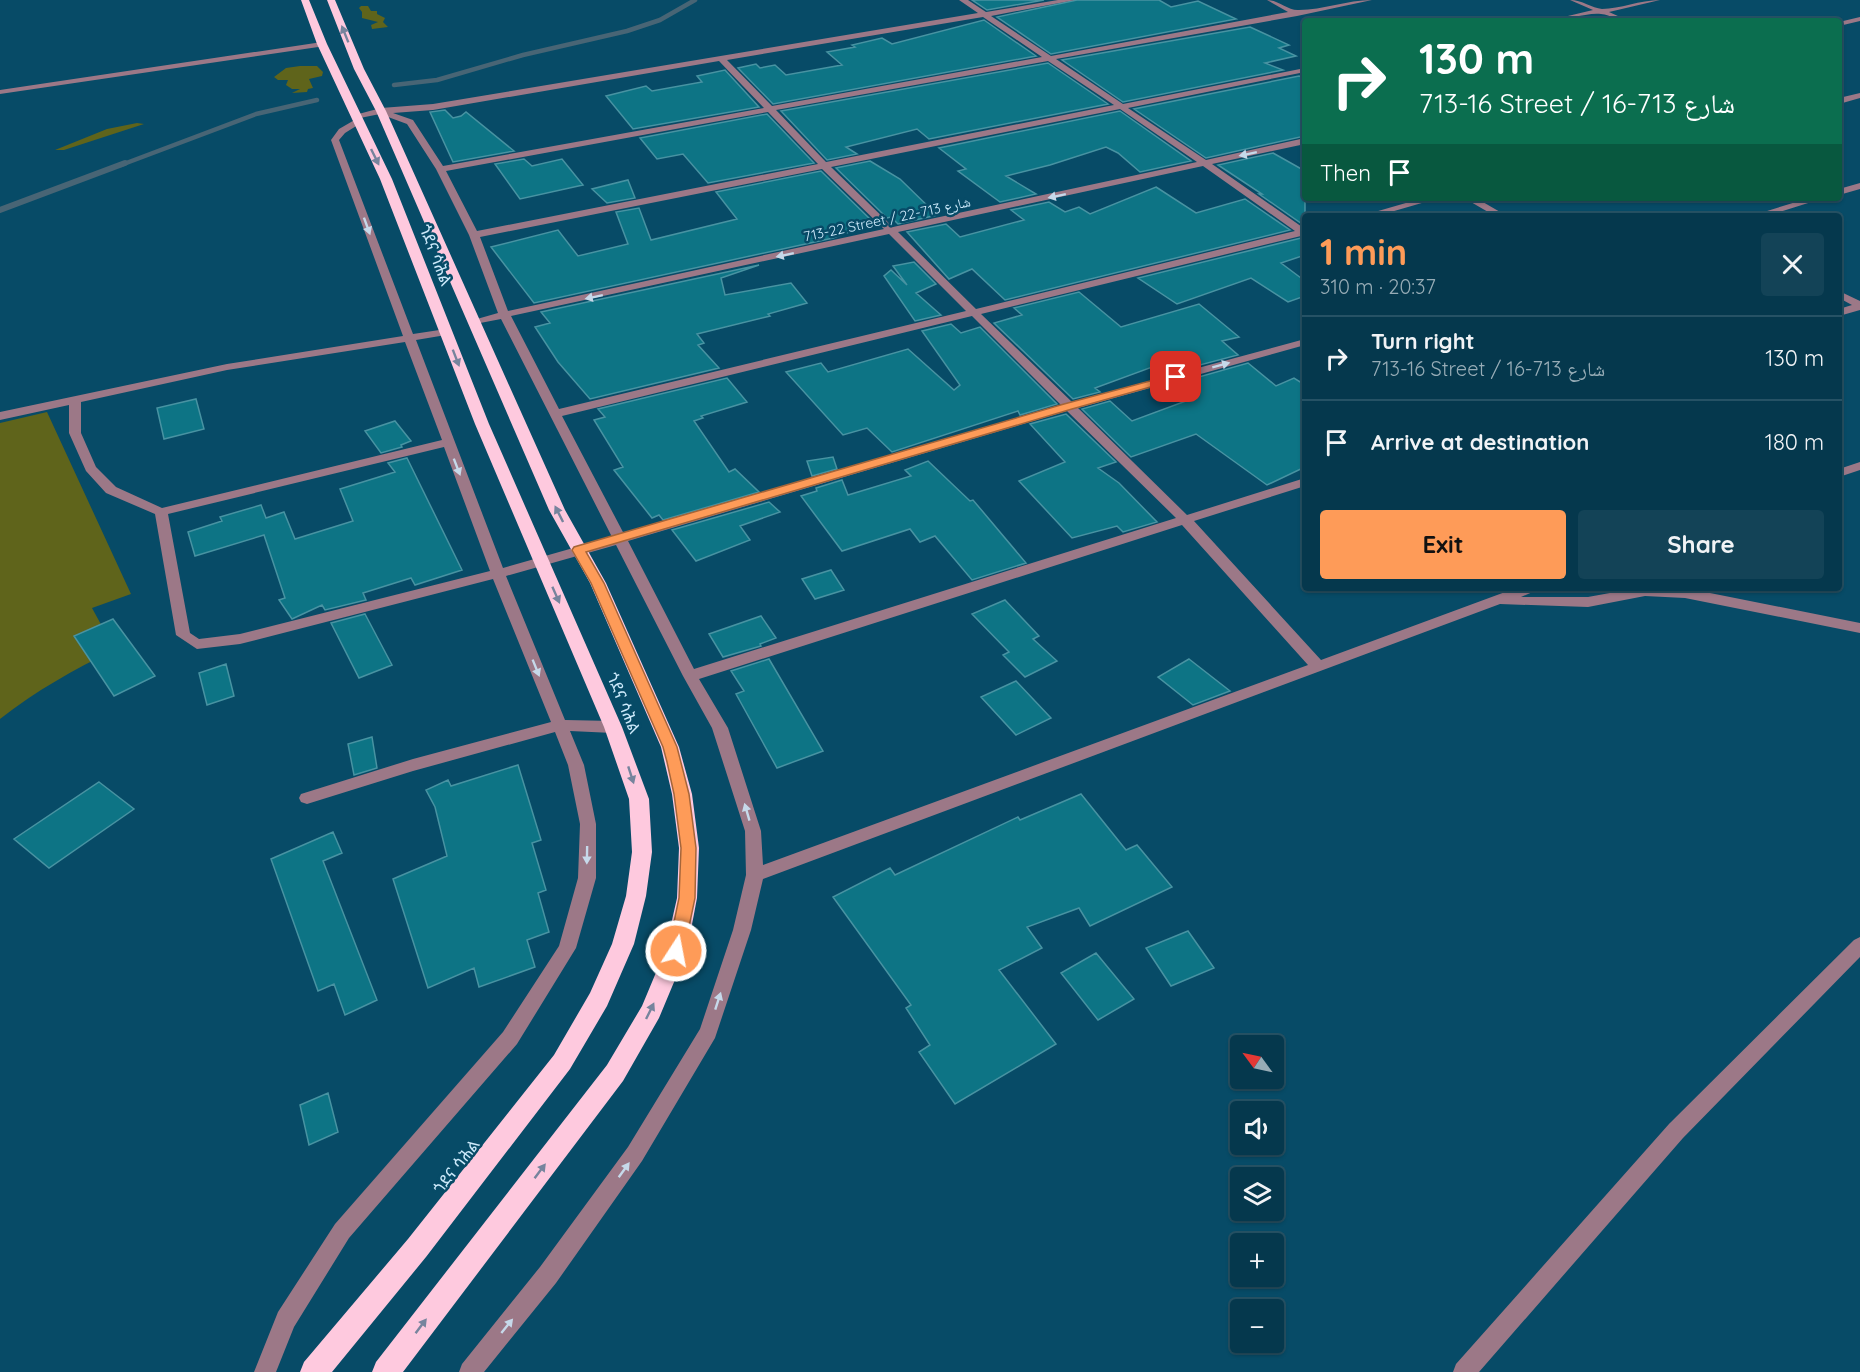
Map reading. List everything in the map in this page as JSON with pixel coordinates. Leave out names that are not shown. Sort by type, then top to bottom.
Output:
[{"type":"highway","name":"ጎደና ሳሕል","points":[[305,0],[322,44],[386,179],[494,453],[613,727],[639,799],[642,852],[636,896],[623,944],[599,999],[562,1062],[417,1248],[314,1372]]},
{"type":"highway","name":"ጎደና ሳሕል","points":[[331,0],[359,69],[381,111],[475,321],[556,510],[598,583],[670,747],[680,785],[689,848],[687,898],[676,951],[651,1011],[615,1073],[386,1372]]},
{"type":"street","points":[[963,0],[1122,106],[1302,232]]},
{"type":"street","points":[[265,1372],[285,1320],[342,1231],[510,1038],[567,948],[587,878],[588,824],[576,765],[498,574],[335,140],[357,118],[381,111],[433,106],[1071,0]]},
{"type":"street","points":[[1271,0],[1305,18]]},
{"type":"street","points":[[441,169],[1368,0]]},
{"type":"street","points":[[1574,0],[1618,18]]},
{"type":"street","points":[[1566,18],[1656,0]]},
{"type":"street","points":[[1842,23],[1860,19]]},
{"type":"street","points":[[0,92],[322,44]]},
{"type":"street","points":[[721,59],[825,166],[1185,520],[1318,666]]},
{"type":"street","points":[[474,235],[1302,71]]},
{"type":"street","points":[[1842,100],[1860,95]]},
{"type":"street","points":[[381,111],[410,122],[441,169],[474,235],[505,316],[690,676],[720,728],[753,831],[755,875],[742,930],[708,1032],[635,1155],[548,1275],[470,1372]]},
{"type":"street","name":"713-22 Street / شارع 713-22","points":[[475,321],[1302,142]]},
{"type":"street","points":[[1842,191],[1860,186]]},
{"type":"street","points":[[1377,213],[1423,201]]},
{"type":"street","points":[[1474,201],[1496,213]]},
{"type":"street","points":[[1766,213],[1808,201]]},
{"type":"street","points":[[555,414],[1302,233]]},
{"type":"street","points":[[1842,296],[1860,306]]},
{"type":"street","points":[[1842,312],[1860,306]]},
{"type":"street","points":[[0,416],[227,367],[446,332]]},
{"type":"street","points":[[161,512],[183,634],[196,644],[240,639],[543,562],[1068,406],[1302,343]]},
{"type":"street","points":[[75,399],[75,433],[90,468],[111,490],[161,512],[448,442]]},
{"type":"street","points":[[1842,472],[1860,465]]},
{"type":"street","points":[[690,676],[1302,483]]},
{"type":"street","points":[[755,875],[1522,591]]},
{"type":"street","points":[[1496,601],[1588,602],[1645,591],[1685,593],[1762,610],[1860,627]]},
{"type":"street","points":[[307,798],[413,765],[560,725],[613,727]]},
{"type":"street","points":[[1464,1372],[1676,1131],[1860,945]]},
{"type":"green space","points":[[368,6],[371,11],[377,11],[377,14],[385,18],[383,22],[388,27],[372,29],[371,25],[378,22],[362,18],[359,8]]},
{"type":"green space","points":[[317,66],[323,72],[322,76],[309,79],[313,88],[308,89],[307,92],[292,93],[300,89],[292,89],[286,85],[288,80],[278,80],[274,77],[286,68]]},
{"type":"green space","points":[[137,123],[144,124],[64,150],[55,150],[107,129]]},
{"type":"green space","points":[[47,412],[131,594],[92,608],[115,650],[56,681],[0,719],[0,423]]},
{"type":"building","points":[[972,0],[1044,0],[987,10]]},
{"type":"building","points":[[1077,0],[1159,0],[1171,7],[1198,1],[1236,19],[1051,54],[997,17]]},
{"type":"building","points":[[984,20],[1036,56],[773,104],[738,68],[756,64],[760,68],[775,65],[786,75],[842,65],[827,52],[855,47],[852,45],[882,38],[892,44]]},
{"type":"building","points":[[1250,27],[1289,45],[1279,48],[1296,56],[1265,63],[1283,70],[1123,102],[1062,60]]},
{"type":"building","points":[[1048,63],[1108,104],[929,139],[917,129],[846,147],[857,154],[827,160],[781,111]]},
{"type":"building","points":[[725,70],[759,107],[633,129],[606,96],[646,86],[652,91],[702,82],[697,76]]},
{"type":"building","points":[[1302,77],[1302,137],[1206,158],[1134,109]]},
{"type":"building","points":[[445,110],[453,118],[466,112],[514,151],[453,162],[430,112]]},
{"type":"building","points":[[1120,111],[1191,161],[1140,172],[1118,153],[1106,147],[1006,176],[1036,194],[1000,202],[958,171],[966,169],[939,148]]},
{"type":"building","points":[[767,114],[814,163],[708,183],[683,154],[657,159],[640,138]]},
{"type":"building","points":[[1273,153],[1302,169],[1302,201],[1305,201],[1305,213],[1302,213],[1302,224],[1259,194],[1262,194],[1218,165]]},
{"type":"building","points":[[524,159],[532,166],[562,159],[583,185],[520,199],[495,164]]},
{"type":"building","points":[[870,161],[900,179],[937,215],[898,224],[891,217],[887,218],[836,168]]},
{"type":"building","points":[[821,171],[874,223],[833,238],[534,303],[491,247],[558,230],[578,256],[628,244],[616,212],[639,208],[651,240],[737,219],[716,192]]},
{"type":"building","points":[[628,180],[635,198],[607,203],[592,189]]},
{"type":"building","points":[[1156,187],[1196,213],[1245,199],[1290,230],[1005,300],[972,269],[949,279],[907,232],[946,224],[960,237],[1024,220],[1011,210],[1049,202],[1065,212],[1079,207],[1090,214]]},
{"type":"building","points":[[1302,238],[1302,256],[1281,263],[1302,279],[1302,297],[1288,302],[1251,278],[1177,304],[1138,278]]},
{"type":"building","points":[[914,262],[936,284],[916,293],[941,315],[915,321],[884,276],[891,270],[907,285],[893,266]]},
{"type":"building","points":[[759,265],[721,278],[725,295],[791,283],[807,303],[768,314],[770,316],[697,334],[704,343],[698,345],[719,368],[590,399],[558,362],[535,327],[550,323],[541,312]]},
{"type":"building","points":[[1079,292],[1121,327],[1199,304],[1239,337],[1222,341],[1238,355],[1162,375],[1152,367],[1095,388],[1100,392],[1073,399],[994,323],[1022,315],[1014,308]]},
{"type":"building","points":[[951,324],[961,333],[980,327],[1057,404],[1020,415],[1018,411],[892,452],[867,428],[843,435],[786,372],[821,363],[828,372],[908,349],[954,390],[960,385],[922,331]]},
{"type":"building","points":[[1248,363],[1276,386],[1294,378],[1302,383],[1302,468],[1267,485],[1196,434],[1131,457],[1082,409],[1110,401],[1132,421],[1194,398],[1174,384]]},
{"type":"building","points":[[727,378],[747,402],[701,416],[703,418],[694,421],[729,472],[735,469],[759,492],[663,520],[659,515],[652,518],[614,470],[623,467],[594,420],[605,417],[598,409]]},
{"type":"building","points":[[196,399],[204,429],[164,439],[157,408]]},
{"type":"building","points":[[1066,414],[1116,462],[1098,468],[1119,483],[1157,522],[1123,532],[1117,526],[1072,538],[1019,481],[1065,462],[1030,424]]},
{"type":"building","points":[[395,421],[411,441],[401,445],[402,447],[381,453],[365,431]]},
{"type":"building","points":[[833,457],[837,469],[812,476],[807,461]]},
{"type":"building","points":[[407,458],[462,570],[415,585],[411,578],[363,593],[366,600],[325,610],[322,605],[292,619],[279,600],[285,598],[264,535],[195,556],[188,532],[222,521],[220,517],[261,505],[266,518],[284,512],[295,539],[353,521],[340,489],[395,472],[388,463]]},
{"type":"building","points":[[928,461],[970,501],[973,500],[1026,563],[972,580],[935,536],[920,542],[910,529],[842,551],[801,496],[817,491],[816,488],[842,480],[848,495],[911,476],[905,470]]},
{"type":"building","points":[[769,502],[780,512],[740,526],[750,540],[696,561],[672,530]]},
{"type":"building","points":[[831,570],[844,590],[815,599],[802,579]]},
{"type":"building","points":[[1005,600],[1039,636],[1033,639],[1057,661],[1025,677],[1003,655],[1009,652],[972,614]]},
{"type":"building","points":[[365,614],[392,665],[359,678],[331,623]]},
{"type":"building","points":[[761,616],[776,638],[760,644],[761,646],[723,657],[709,634]]},
{"type":"building","points":[[113,619],[155,676],[114,696],[74,636]]},
{"type":"building","points":[[769,659],[823,751],[777,768],[736,694],[744,691],[731,671]]},
{"type":"building","points":[[1189,659],[1230,691],[1193,705],[1158,677]]},
{"type":"building","points":[[226,664],[234,696],[207,705],[199,673]]},
{"type":"building","points":[[1016,681],[1051,718],[1016,735],[981,697]]},
{"type":"building","points":[[372,737],[377,768],[354,775],[348,744]]},
{"type":"building","points":[[518,765],[541,840],[532,843],[546,890],[538,893],[549,932],[527,940],[535,967],[479,987],[474,968],[428,988],[393,879],[447,856],[435,807],[426,790],[448,780],[451,786]]},
{"type":"building","points":[[99,782],[134,809],[49,868],[14,839]]},
{"type":"building","points":[[1081,794],[1126,850],[1137,845],[1172,887],[1090,926],[1079,908],[1027,927],[1042,948],[999,970],[1056,1044],[955,1104],[919,1052],[930,1045],[906,1008],[911,1005],[833,897],[890,868],[895,875],[1018,817],[1020,820]]},
{"type":"building","points":[[333,832],[342,853],[323,861],[377,1000],[345,1015],[334,984],[318,991],[271,859]]},
{"type":"building","points":[[1188,931],[1214,968],[1171,986],[1146,948]]},
{"type":"building","points":[[1096,953],[1134,999],[1098,1020],[1061,973]]},
{"type":"building","points":[[328,1093],[338,1132],[309,1145],[300,1105]]},
{"type":"waterway","points":[[394,85],[437,80],[523,55],[627,31],[660,20],[695,0]]},
{"type":"waterway","points":[[121,165],[256,114],[317,100]]},
{"type":"waterway","points":[[0,210],[125,163]]},
{"type":"route","points":[[676,951],[687,898],[689,848],[682,794],[670,747],[598,583],[579,550],[1068,406],[1176,377]]}]
